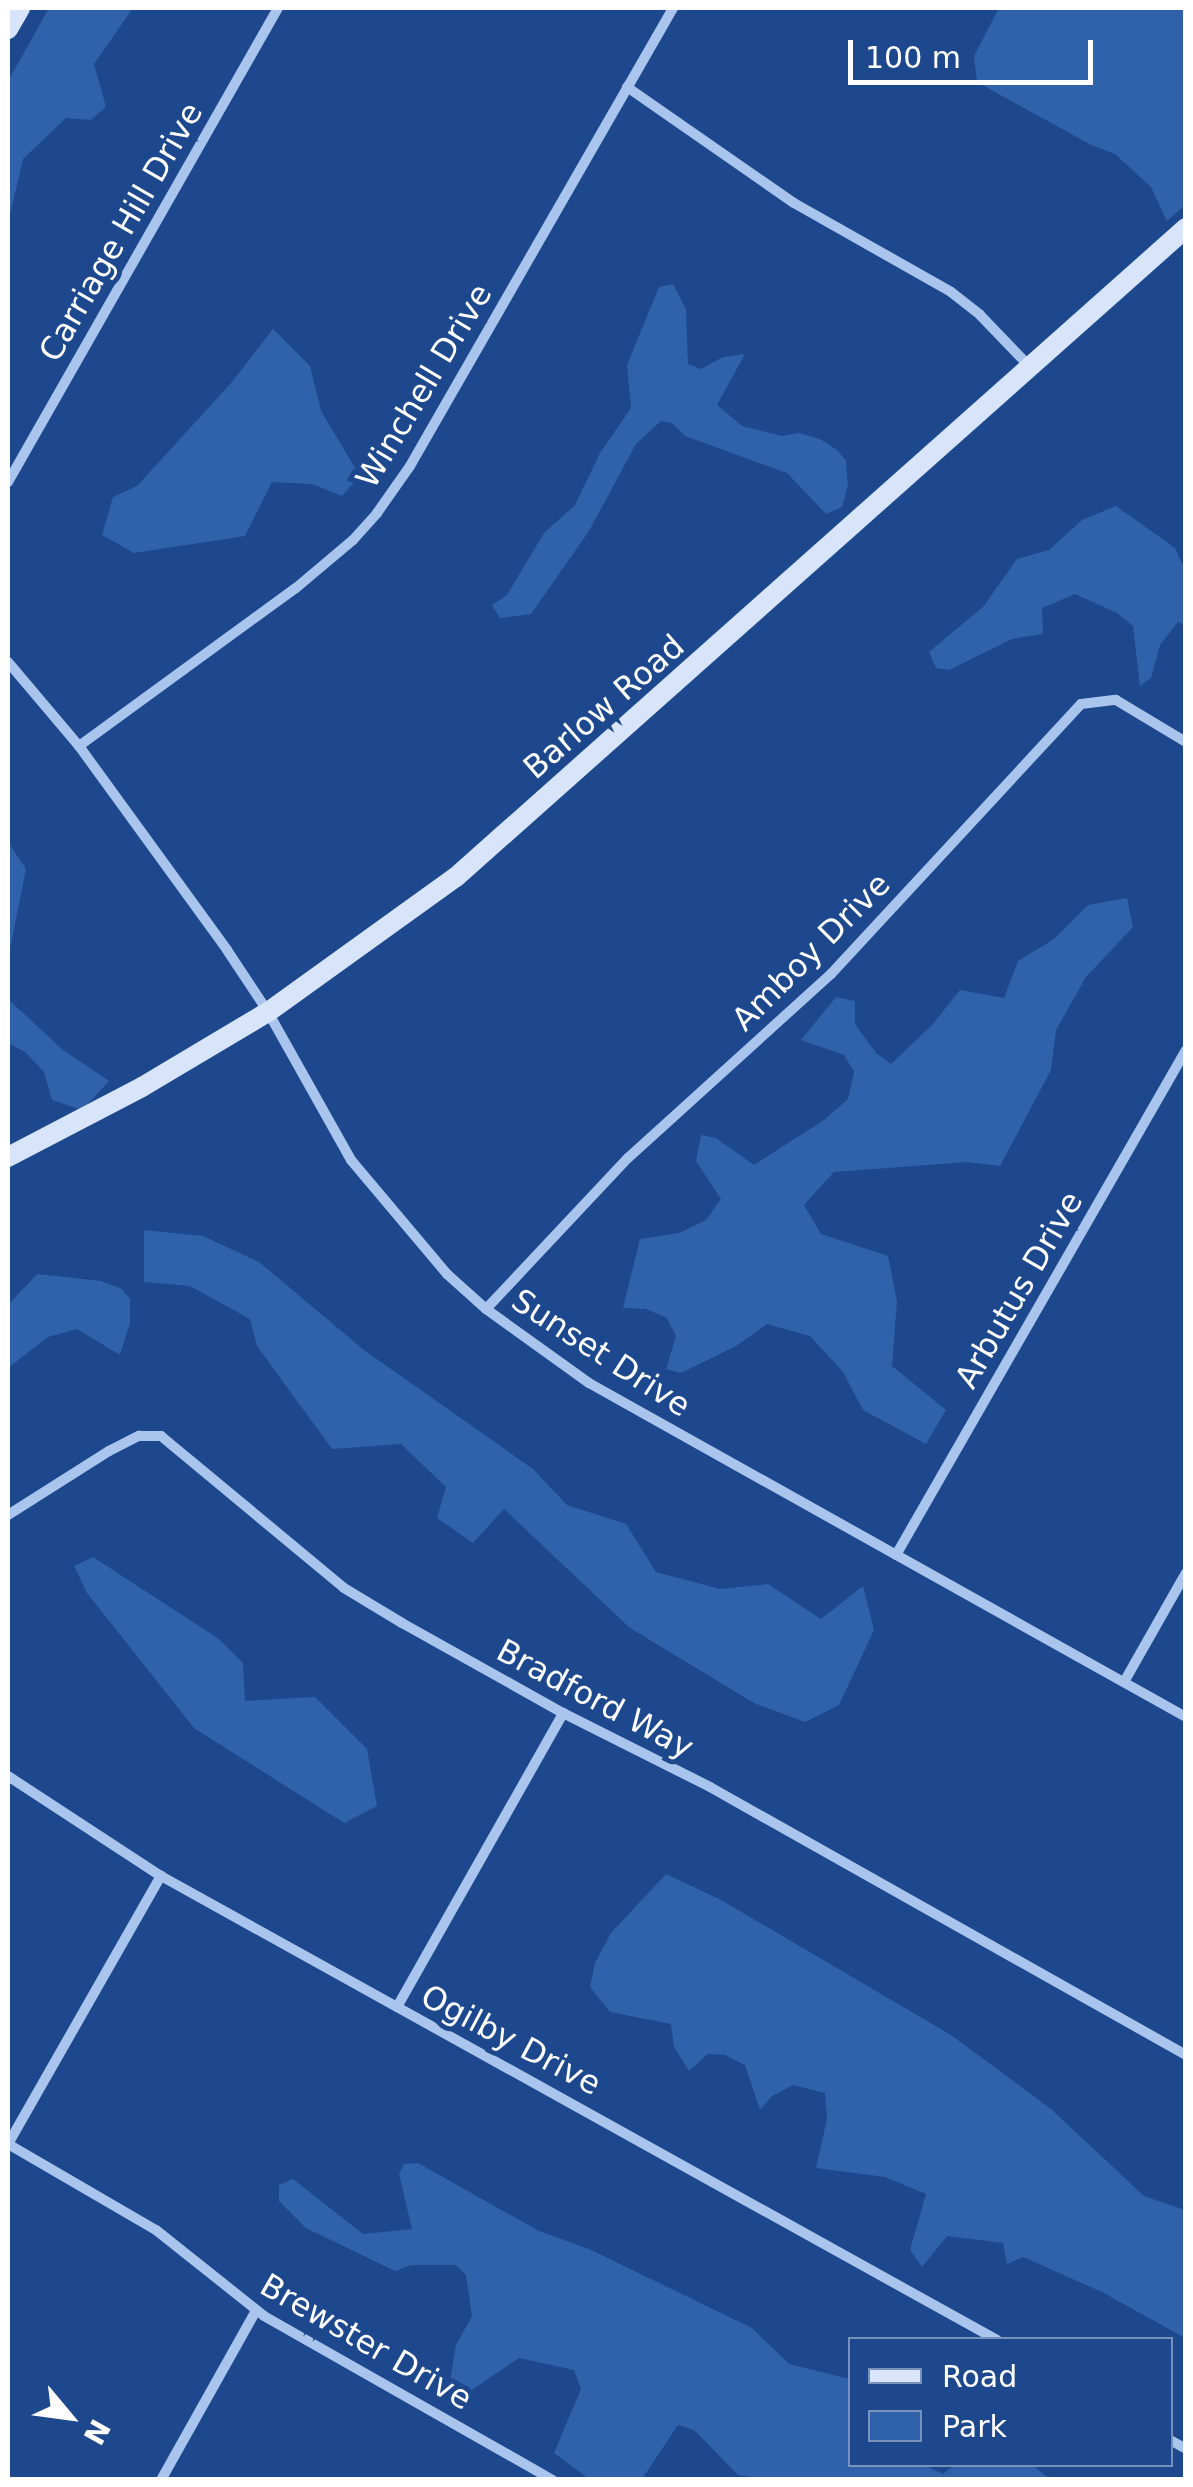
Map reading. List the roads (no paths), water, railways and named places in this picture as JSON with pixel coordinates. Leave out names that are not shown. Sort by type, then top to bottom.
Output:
[{"type":"street","points":[[8,30],[20,8]]},
{"type":"street","name":"Carriage Hill Drive","points":[[8,482],[278,8]]},
{"type":"street","name":"Winchell Drive","points":[[79,746],[296,588],[352,540],[377,512],[410,466],[673,8]]},
{"type":"street","points":[[628,87],[794,204],[951,292],[980,315],[1032,368]]},
{"type":"street","name":"Barlow Road","points":[[8,1157],[142,1087],[268,1012],[456,877],[1186,228]]},
{"type":"street","name":"Sunset Drive","points":[[8,662],[79,746],[268,1012],[351,1160],[447,1274],[486,1309],[589,1383],[1186,1716]]},
{"type":"street","name":"Amboy Drive","points":[[486,1309],[628,1158],[832,974],[1080,704],[1094,699],[1116,700],[1186,742]]},
{"type":"street","name":"Arbutus Drive","points":[[896,1555],[1186,1050]]},
{"type":"street","name":"Bradford Way","points":[[8,1515],[108,1451],[140,1436],[161,1436],[344,1588],[563,1713],[710,1787],[1186,2055]]},
{"type":"street","points":[[1124,1682],[1186,1573]]},
{"type":"street","points":[[397,2007],[563,1713]]},
{"type":"street","name":"Ogilby Drive","points":[[8,1776],[162,1876],[549,2087],[992,2337]]},
{"type":"street","points":[[8,2144],[162,1876]]},
{"type":"street","name":"Brewster Drive","points":[[8,2144],[156,2230],[256,2311],[552,2480]]},
{"type":"street","points":[[161,2480],[256,2311]]}]
